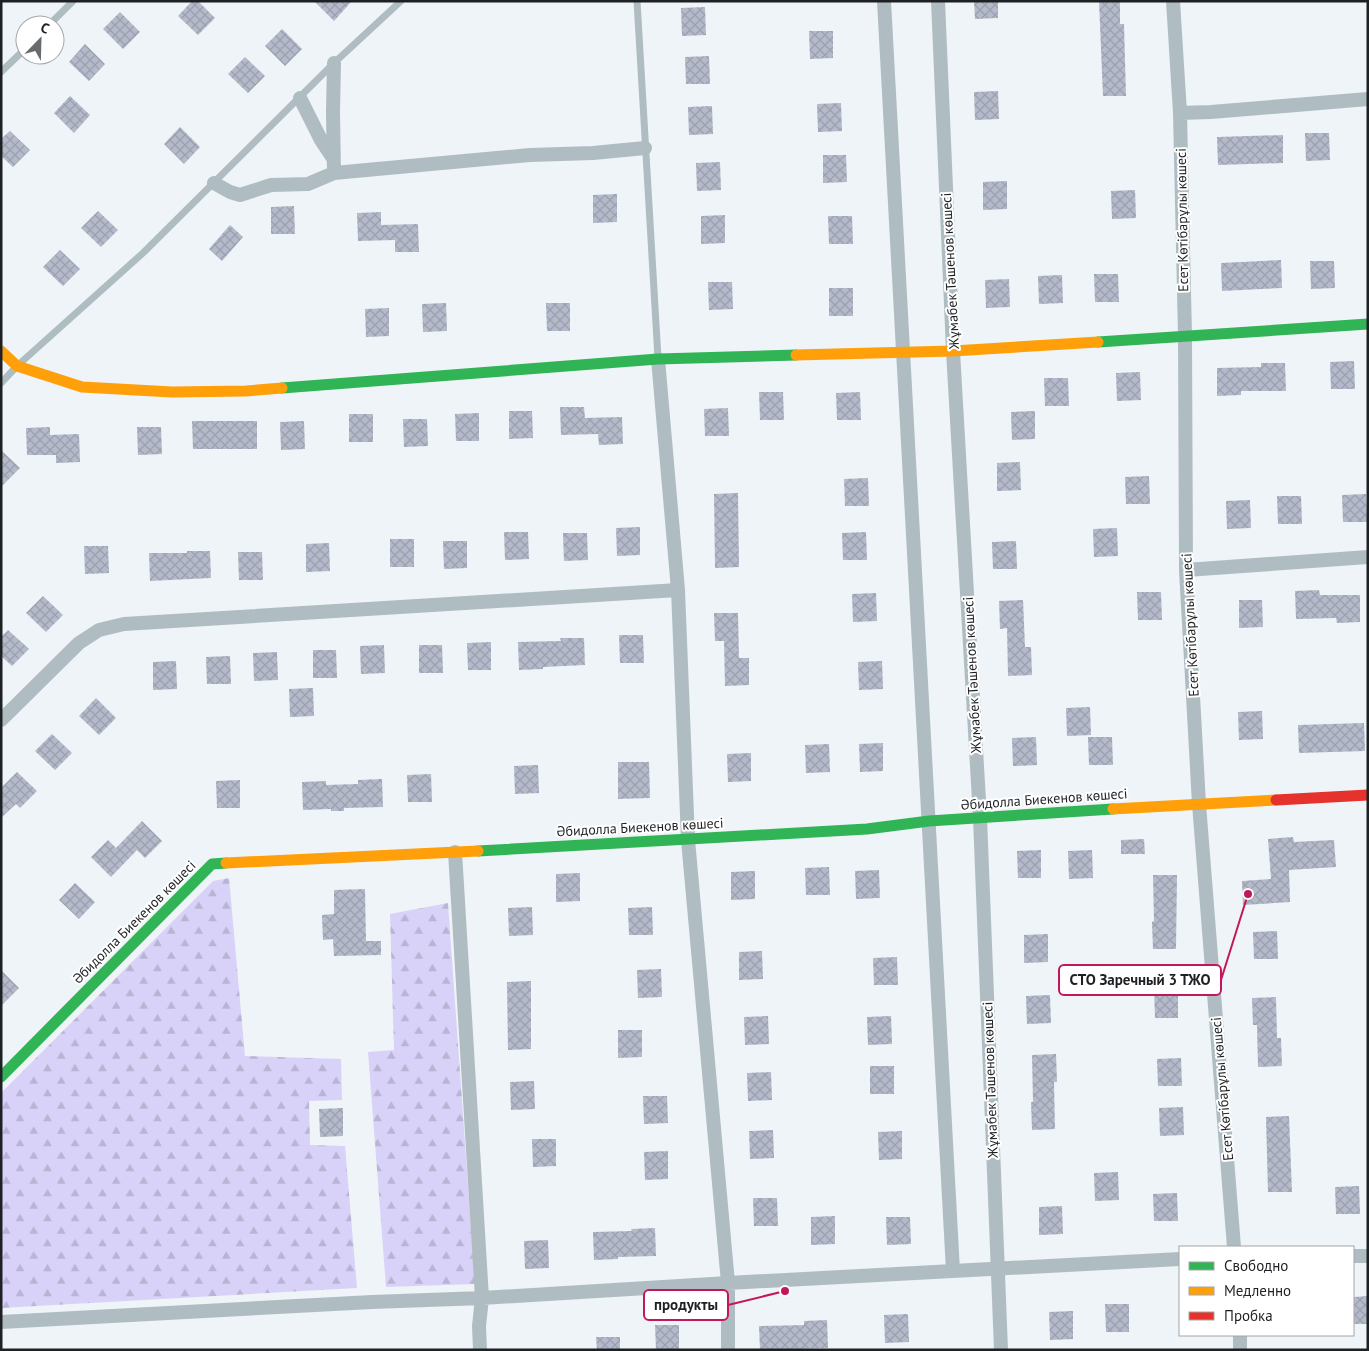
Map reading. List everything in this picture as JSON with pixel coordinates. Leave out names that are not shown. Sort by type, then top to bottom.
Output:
[{"type":"street","points":[[884,1],[953,1271]]},
{"type":"street","name":"Жұмабек Тәшенов көшесі","points":[[938,1],[954,351],[980,818],[1001,1350]]},
{"type":"street","name":"Есет Көтібарұлы көшесі","points":[[1173,1],[1180,113],[1185,336],[1186,570],[1199,804],[1234,1246]]},
{"type":"street","points":[[334,63],[334,173]]},
{"type":"street","points":[[300,98],[321,140],[333,159]]},
{"type":"street","points":[[1180,113],[1368,99]]},
{"type":"street","points":[[214,183],[240,195],[271,185],[308,184],[334,173],[530,155],[593,153],[646,148]]},
{"type":"street","points":[[1,351],[17,366],[82,387],[172,392],[246,391],[658,359],[954,351],[1368,324]]},
{"type":"street","points":[[658,359],[678,590],[688,840],[728,1282],[728,1350]]},
{"type":"street","points":[[1186,570],[1368,557]]},
{"type":"street","points":[[1,720],[79,643],[99,630],[124,624],[678,590]]},
{"type":"street","name":"Әбидолла Биекенов көшесі","points":[[1,1077],[212,864],[688,840],[867,828],[929,821],[1368,795]]},
{"type":"street","points":[[456,852],[482,1298],[479,1326],[480,1350]]},
{"type":"street","points":[[1354,1256],[1368,1256]]},
{"type":"street","points":[[1,1322],[482,1298],[728,1282],[1179,1259]]},
{"type":"street","points":[[1240,1336],[1240,1350]]},
{"type":"lane","points":[[59,15],[73,1]]},
{"type":"lane","points":[[1,382],[143,253],[334,63],[401,1]]},
{"type":"lane","points":[[637,1],[658,359]]},
{"type":"lane","points":[[1,72],[15,59]]},
{"type":"green space","points":[[229,878],[245,1056],[341,1059],[342,1100],[309,1101],[310,1145],[345,1146],[357,1288],[1,1308],[1,1093],[213,881]]},
{"type":"green space","points":[[448,903],[475,1284],[386,1287],[368,1052],[394,1050],[390,914]]},
{"type":"building","points":[[192,1],[198,1],[215,18],[198,35],[178,16]]},
{"type":"building","points":[[314,1],[352,1],[334,21]]},
{"type":"building","points":[[974,1],[998,1],[998,18],[975,19]]},
{"type":"building","points":[[1099,1],[1120,1],[1120,24],[1124,24],[1126,96],[1103,96]]},
{"type":"building","points":[[705,7],[706,35],[682,36],[681,8]]},
{"type":"building","points":[[120,12],[140,32],[123,49],[103,29]]},
{"type":"building","points":[[282,29],[302,49],[285,66],[265,46]]},
{"type":"building","points":[[809,31],[833,31],[833,58],[810,59]]},
{"type":"building","points":[[85,44],[105,64],[89,81],[69,62]]},
{"type":"building","points":[[709,56],[710,84],[686,84],[685,57]]},
{"type":"building","points":[[245,57],[265,76],[248,93],[228,74]]},
{"type":"building","points":[[998,91],[999,119],[975,120],[974,92]]},
{"type":"building","points":[[70,96],[90,115],[74,133],[54,113]]},
{"type":"building","points":[[841,103],[842,131],[818,132],[817,104]]},
{"type":"building","points":[[712,106],[713,134],[689,135],[688,107]]},
{"type":"building","points":[[180,127],[200,147],[184,164],[164,144]]},
{"type":"building","points":[[10,131],[30,150],[13,167],[1,156],[1,139]]},
{"type":"building","points":[[1305,133],[1329,133],[1330,160],[1306,161]]},
{"type":"building","points":[[1283,135],[1283,163],[1218,165],[1217,137]]},
{"type":"building","points":[[823,155],[846,155],[847,182],[823,183]]},
{"type":"building","points":[[720,162],[721,190],[697,191],[696,163]]},
{"type":"building","points":[[1007,181],[1007,209],[983,210],[983,182]]},
{"type":"building","points":[[1135,190],[1136,218],[1112,219],[1111,191]]},
{"type":"building","points":[[617,194],[617,222],[593,223],[593,195]]},
{"type":"building","points":[[294,206],[295,234],[271,234],[271,207]]},
{"type":"building","points":[[98,211],[118,230],[101,247],[81,228]]},
{"type":"building","points":[[381,212],[381,225],[418,224],[419,252],[395,252],[395,240],[358,241],[357,213]]},
{"type":"building","points":[[725,215],[725,243],[701,244],[701,216]]},
{"type":"building","points":[[828,216],[852,216],[853,244],[829,244]]},
{"type":"building","points":[[230,225],[243,237],[222,261],[209,249]]},
{"type":"building","points":[[60,250],[80,269],[63,286],[43,267]]},
{"type":"building","points":[[1281,260],[1282,288],[1222,291],[1221,263]]},
{"type":"building","points":[[1310,261],[1334,261],[1335,288],[1311,289]]},
{"type":"building","points":[[1094,274],[1118,274],[1119,302],[1095,302]]},
{"type":"building","points":[[1062,275],[1063,303],[1039,304],[1038,276]]},
{"type":"building","points":[[1009,279],[1010,307],[986,308],[985,280]]},
{"type":"building","points":[[708,282],[732,282],[733,309],[709,310]]},
{"type":"building","points":[[829,288],[853,288],[853,316],[829,316]]},
{"type":"building","points":[[446,303],[447,331],[423,332],[422,304]]},
{"type":"building","points":[[546,303],[570,303],[570,331],[547,331]]},
{"type":"building","points":[[389,308],[389,336],[366,337],[365,309]]},
{"type":"building","points":[[1354,361],[1355,389],[1331,389],[1330,362]]},
{"type":"building","points":[[1261,363],[1285,363],[1286,391],[1241,391],[1241,395],[1217,396],[1217,368],[1261,367]]},
{"type":"building","points":[[1140,372],[1141,400],[1117,401],[1116,373]]},
{"type":"building","points":[[1044,378],[1068,378],[1069,406],[1045,406]]},
{"type":"building","points":[[759,392],[783,392],[784,420],[760,420]]},
{"type":"building","points":[[860,392],[861,420],[837,420],[836,393]]},
{"type":"building","points":[[560,407],[584,407],[585,418],[622,417],[623,444],[599,445],[598,434],[561,435]]},
{"type":"building","points":[[728,408],[729,436],[705,436],[704,409]]},
{"type":"building","points":[[509,411],[532,411],[533,438],[509,439]]},
{"type":"building","points":[[1035,411],[1035,439],[1012,440],[1011,412]]},
{"type":"building","points":[[479,413],[479,441],[456,441],[455,414]]},
{"type":"building","points":[[349,414],[373,414],[373,442],[349,442]]},
{"type":"building","points":[[403,419],[427,419],[428,446],[404,447]]},
{"type":"building","points":[[192,421],[257,421],[257,449],[193,449]]},
{"type":"building","points":[[304,421],[305,449],[281,450],[280,422]]},
{"type":"building","points":[[50,427],[50,435],[79,434],[80,462],[56,463],[56,455],[27,455],[26,428]]},
{"type":"building","points":[[137,427],[161,427],[162,454],[138,455]]},
{"type":"building","points":[[1,450],[20,468],[1,487]]},
{"type":"building","points":[[1020,462],[1021,490],[997,491],[997,463]]},
{"type":"building","points":[[1149,476],[1150,504],[1126,504],[1125,477]]},
{"type":"building","points":[[868,478],[869,506],[845,506],[844,479]]},
{"type":"building","points":[[738,493],[739,567],[715,568],[714,494]]},
{"type":"building","points":[[1366,494],[1367,522],[1343,522],[1342,495]]},
{"type":"building","points":[[1277,496],[1301,496],[1302,524],[1278,524]]},
{"type":"building","points":[[1250,500],[1251,528],[1227,529],[1226,501]]},
{"type":"building","points":[[640,527],[640,555],[617,556],[616,528]]},
{"type":"building","points":[[1117,528],[1118,556],[1094,557],[1093,529]]},
{"type":"building","points":[[504,532],[528,532],[529,559],[505,560]]},
{"type":"building","points":[[866,532],[867,560],[843,560],[842,533]]},
{"type":"building","points":[[563,533],[587,533],[588,560],[564,561]]},
{"type":"building","points":[[390,539],[414,539],[414,567],[390,567]]},
{"type":"building","points":[[443,541],[467,541],[467,568],[444,569]]},
{"type":"building","points":[[1016,541],[1017,569],[993,569],[992,542]]},
{"type":"building","points":[[329,543],[330,571],[306,572],[306,544]]},
{"type":"building","points":[[84,546],[108,546],[109,573],[85,574]]},
{"type":"building","points":[[187,551],[210,551],[211,578],[150,581],[149,553],[187,553]]},
{"type":"building","points":[[238,552],[262,552],[263,580],[239,580]]},
{"type":"building","points":[[1319,590],[1320,595],[1360,595],[1360,622],[1337,623],[1336,618],[1296,619],[1295,591]]},
{"type":"building","points":[[1137,592],[1161,592],[1162,620],[1138,620]]},
{"type":"building","points":[[876,593],[877,621],[853,622],[852,594]]},
{"type":"building","points":[[43,596],[63,615],[46,632],[26,613]]},
{"type":"building","points":[[1023,600],[1025,647],[1031,647],[1032,675],[1008,676],[1007,628],[1000,629],[999,601]]},
{"type":"building","points":[[1239,600],[1262,600],[1263,627],[1239,628]]},
{"type":"building","points":[[714,613],[738,613],[739,658],[749,658],[749,685],[725,686],[724,641],[715,641]]},
{"type":"building","points":[[8,630],[29,649],[12,666],[1,656],[1,637]]},
{"type":"building","points":[[619,635],[643,635],[644,663],[620,663]]},
{"type":"building","points":[[560,638],[584,638],[585,665],[519,670],[518,642],[561,641]]},
{"type":"building","points":[[491,642],[491,670],[468,670],[467,643]]},
{"type":"building","points":[[384,645],[385,673],[361,674],[360,646]]},
{"type":"building","points":[[419,645],[442,645],[443,673],[419,673]]},
{"type":"building","points":[[313,650],[336,650],[337,678],[313,678]]},
{"type":"building","points":[[277,652],[278,680],[254,681],[253,653]]},
{"type":"building","points":[[230,656],[231,684],[207,684],[206,657]]},
{"type":"building","points":[[176,661],[177,689],[153,690],[153,662]]},
{"type":"building","points":[[882,661],[883,689],[859,690],[858,662]]},
{"type":"building","points":[[313,688],[314,716],[290,717],[289,689]]},
{"type":"building","points":[[96,698],[116,718],[99,735],[79,716]]},
{"type":"building","points":[[1090,707],[1091,735],[1067,736],[1066,708]]},
{"type":"building","points":[[1262,711],[1263,739],[1239,740],[1238,712]]},
{"type":"building","points":[[1364,723],[1365,751],[1299,753],[1298,725]]},
{"type":"building","points":[[52,734],[72,753],[55,770],[35,751]]},
{"type":"building","points":[[1036,737],[1037,765],[1013,766],[1012,738]]},
{"type":"building","points":[[1088,737],[1112,737],[1113,765],[1089,765]]},
{"type":"building","points":[[883,743],[883,771],[860,772],[859,744]]},
{"type":"building","points":[[829,744],[830,772],[806,773],[805,745]]},
{"type":"building","points":[[751,753],[751,781],[728,782],[727,754]]},
{"type":"building","points":[[618,762],[649,762],[650,798],[618,799]]},
{"type":"building","points":[[538,765],[539,793],[515,794],[514,766]]},
{"type":"building","points":[[17,772],[37,791],[20,808],[16,804],[1,818],[1,788]]},
{"type":"building","points":[[431,774],[432,802],[408,802],[407,775]]},
{"type":"building","points":[[382,779],[383,807],[344,808],[344,811],[331,811],[331,809],[303,810],[302,782],[326,781],[326,785],[358,784],[358,780]]},
{"type":"building","points":[[240,780],[240,808],[217,808],[216,781]]},
{"type":"building","points":[[142,821],[162,841],[145,858],[137,850],[111,877],[91,857],[108,840],[116,848]]},
{"type":"building","points":[[1293,837],[1294,842],[1334,840],[1336,867],[1289,870],[1290,902],[1243,905],[1242,881],[1271,879],[1268,839]]},
{"type":"building","points":[[1144,839],[1145,854],[1121,854],[1121,840]]},
{"type":"building","points":[[1041,850],[1041,878],[1018,878],[1017,851]]},
{"type":"building","points":[[1092,850],[1093,878],[1069,879],[1068,851]]},
{"type":"building","points":[[829,867],[830,895],[806,895],[805,868]]},
{"type":"building","points":[[879,870],[880,898],[856,899],[855,871]]},
{"type":"building","points":[[755,871],[755,899],[731,900],[731,872]]},
{"type":"building","points":[[580,873],[580,901],[556,902],[556,874]]},
{"type":"building","points":[[1153,875],[1177,875],[1176,949],[1153,949]]},
{"type":"building","points":[[75,883],[95,902],[79,919],[59,900]]},
{"type":"building","points":[[365,889],[366,941],[381,941],[381,955],[334,956],[333,939],[323,940],[322,915],[334,914],[334,890]]},
{"type":"building","points":[[532,907],[533,935],[509,936],[508,908]]},
{"type":"building","points":[[652,907],[653,935],[629,935],[628,908]]},
{"type":"building","points":[[1277,931],[1278,959],[1254,959],[1253,932]]},
{"type":"building","points":[[1048,934],[1048,962],[1024,963],[1024,935]]},
{"type":"building","points":[[762,951],[763,979],[739,980],[739,952]]},
{"type":"building","points":[[897,957],[898,985],[874,985],[873,958]]},
{"type":"building","points":[[661,969],[662,997],[638,998],[637,970]]},
{"type":"building","points":[[1,970],[19,988],[1,1006]]},
{"type":"building","points":[[531,981],[531,1049],[508,1050],[507,982]]},
{"type":"building","points":[[1154,990],[1178,990],[1178,1018],[1155,1018]]},
{"type":"building","points":[[1050,995],[1051,1023],[1027,1024],[1026,996]]},
{"type":"building","points":[[1276,997],[1277,1038],[1281,1038],[1282,1066],[1258,1067],[1257,1025],[1253,1025],[1252,998]]},
{"type":"building","points":[[768,1016],[769,1044],[745,1045],[744,1017]]},
{"type":"building","points":[[891,1016],[892,1044],[868,1045],[867,1017]]},
{"type":"building","points":[[618,1030],[642,1030],[642,1057],[618,1058]]},
{"type":"building","points":[[1056,1054],[1057,1082],[1054,1082],[1055,1129],[1032,1130],[1032,1055]]},
{"type":"building","points":[[1181,1058],[1182,1086],[1158,1086],[1157,1059]]},
{"type":"building","points":[[870,1066],[894,1066],[894,1094],[870,1094]]},
{"type":"building","points":[[771,1072],[772,1100],[748,1101],[747,1073]]},
{"type":"building","points":[[534,1081],[535,1109],[511,1110],[510,1082]]},
{"type":"building","points":[[643,1096],[667,1096],[668,1123],[644,1124]]},
{"type":"building","points":[[1183,1107],[1184,1135],[1160,1136],[1159,1108]]},
{"type":"building","points":[[343,1108],[343,1136],[320,1137],[319,1109]]},
{"type":"building","points":[[1289,1116],[1292,1192],[1268,1192],[1266,1117]]},
{"type":"building","points":[[773,1130],[774,1158],[750,1159],[749,1131]]},
{"type":"building","points":[[902,1131],[902,1159],[879,1160],[878,1132]]},
{"type":"building","points":[[532,1139],[556,1139],[556,1166],[533,1167]]},
{"type":"building","points":[[668,1151],[668,1179],[645,1180],[644,1152]]},
{"type":"building","points":[[1118,1172],[1119,1200],[1095,1201],[1094,1173]]},
{"type":"building","points":[[1359,1186],[1360,1214],[1336,1214],[1335,1187]]},
{"type":"building","points":[[1177,1193],[1178,1221],[1154,1221],[1153,1194]]},
{"type":"building","points":[[753,1198],[777,1198],[778,1226],[754,1226]]},
{"type":"building","points":[[1062,1206],[1063,1234],[1039,1235],[1039,1207]]},
{"type":"building","points":[[835,1216],[835,1244],[811,1245],[811,1217]]},
{"type":"building","points":[[886,1217],[910,1217],[911,1244],[887,1245]]},
{"type":"building","points":[[655,1228],[656,1256],[594,1260],[593,1232],[632,1231],[631,1229]]},
{"type":"building","points":[[548,1240],[549,1268],[525,1269],[524,1241]]},
{"type":"building","points":[[1368,1296],[1368,1324],[1354,1324],[1354,1297]]},
{"type":"building","points":[[1105,1304],[1129,1304],[1129,1332],[1106,1332]]},
{"type":"building","points":[[1073,1311],[1073,1339],[1050,1340],[1049,1312]]},
{"type":"building","points":[[908,1314],[909,1342],[885,1343],[884,1315]]},
{"type":"building","points":[[827,1320],[828,1348],[760,1350],[759,1326],[804,1325],[804,1321]]},
{"type":"building","points":[[655,1325],[679,1325],[679,1350],[656,1350]]},
{"type":"building","points":[[596,1337],[620,1337],[620,1350],[597,1350]]},
{"type":"traffic: fast","points":[[1098,342],[1368,324]]},
{"type":"traffic: fast","points":[[282,388],[658,359],[796,355]]},
{"type":"traffic: fast","points":[[478,851],[867,829],[929,821],[1113,809]]},
{"type":"traffic: fast","points":[[1,1077],[212,864],[226,863]]},
{"type":"traffic: slow","points":[[796,355],[953,351],[1098,342]]},
{"type":"traffic: slow","points":[[1,351],[17,366],[82,387],[172,392],[246,391],[282,388]]},
{"type":"traffic: slow","points":[[1113,809],[1276,800]]},
{"type":"traffic: slow","points":[[226,863],[478,851]]},
{"type":"traffic: jam","points":[[1276,800],[1368,795]]},
{"type":"place","name":"СТО Заречный 3 ТЖО","points":[[1248,894]]},
{"type":"place","name":"продукты","points":[[785,1291]]}]
